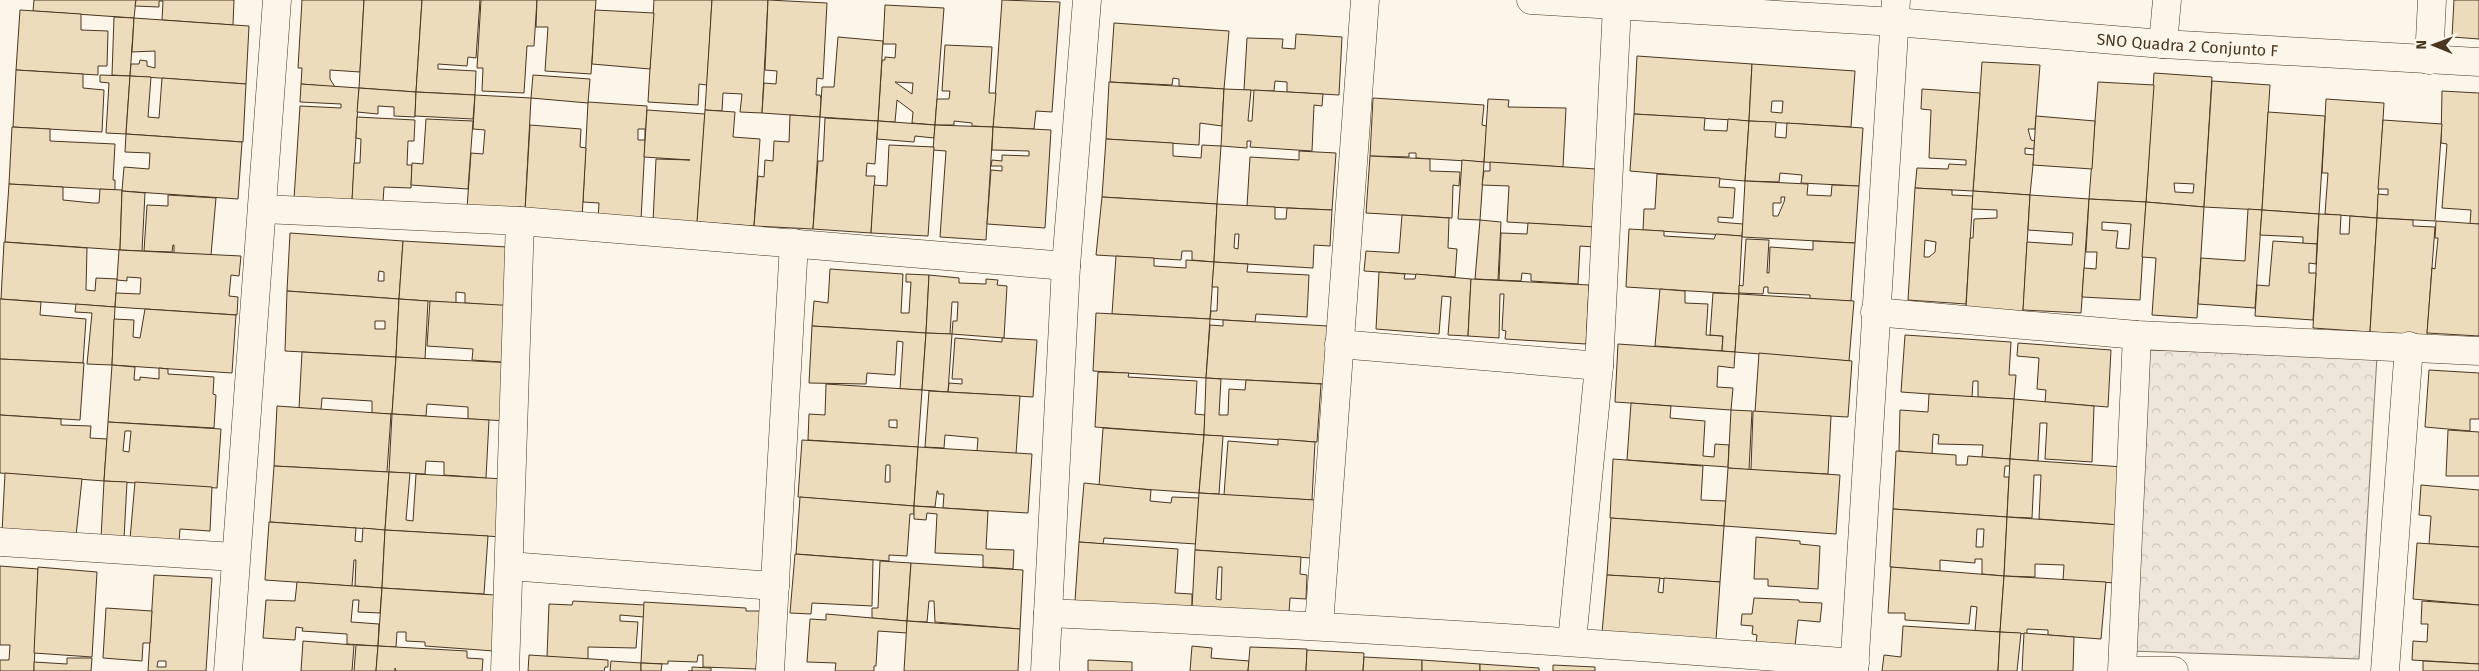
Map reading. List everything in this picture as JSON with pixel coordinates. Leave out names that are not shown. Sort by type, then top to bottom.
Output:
[{"type":"street","points":[[228,671],[234,557],[263,209],[277,0]]},
{"type":"street","points":[[1045,671],[1066,266],[1087,0]]},
{"type":"street","points":[[1319,626],[1365,0]]},
{"type":"street","name":"SNO Quadra 2 Conjunto F","points":[[1531,0],[1617,6],[1895,11],[2164,44],[2479,62]]},
{"type":"street","points":[[2164,44],[2167,0]]},
{"type":"street","points":[[2429,60],[2432,0]]},
{"type":"street","points":[[1572,641],[1599,366],[1617,6]]},
{"type":"street","points":[[1048,613],[1572,641],[1854,667],[1895,11]]},
{"type":"street","points":[[263,209],[520,221],[1066,266]]},
{"type":"street","points":[[505,671],[520,221]]},
{"type":"street","points":[[770,671],[794,243]]},
{"type":"street","points":[[1875,312],[2137,335],[2409,346],[2479,351]]},
{"type":"street","points":[[2137,335],[2124,671],[2174,671]]},
{"type":"street","points":[[1339,344],[1599,366]]},
{"type":"street","points":[[2385,671],[2409,346]]},
{"type":"street","points":[[0,542],[234,557]]},
{"type":"street","points":[[508,566],[775,586]]},
{"type":"green space","points":[[2145,350],[2377,356],[2359,659],[2131,651]]},
{"type":"building","points":[[34,0],[136,0],[134,18],[33,11]]},
{"type":"building","points":[[136,0],[234,0],[233,25],[162,20],[163,1],[159,1],[159,7],[135,6]]},
{"type":"building","points":[[302,0],[364,0],[360,72],[330,70],[330,79],[335,87],[301,84],[302,68],[298,68]]},
{"type":"building","points":[[364,0],[422,0],[416,92],[359,88]]},
{"type":"building","points":[[422,0],[480,0],[476,58],[468,57],[467,66],[438,64],[438,69],[476,71],[475,95],[416,92]]},
{"type":"building","points":[[481,0],[537,0],[534,46],[527,46],[524,93],[482,91],[483,68],[477,68]]},
{"type":"building","points":[[537,0],[596,0],[591,74],[545,71],[548,27],[536,27]]},
{"type":"building","points":[[654,0],[712,0],[707,85],[699,84],[698,105],[648,102]]},
{"type":"building","points":[[712,0],[768,0],[762,113],[740,112],[742,94],[723,93],[722,111],[705,110]]},
{"type":"building","points":[[768,0],[827,3],[823,79],[817,78],[816,95],[820,95],[821,98],[820,117],[762,113],[764,83],[776,84],[777,71],[765,70]]},
{"type":"building","points":[[1002,0],[1060,2],[1052,112],[1036,111],[1034,129],[993,127]]},
{"type":"building","points":[[2454,0],[2479,0],[2479,39],[2452,37]]},
{"type":"building","points":[[885,5],[944,8],[935,125],[912,123],[913,112],[897,100],[895,122],[878,121],[882,60],[885,60],[885,57],[895,58],[896,44],[883,44]],"holes":[[[895,82],[913,83],[912,94]]]},
{"type":"building","points":[[20,10],[81,14],[81,30],[108,31],[107,66],[98,66],[98,75],[16,70]]},
{"type":"building","points":[[595,10],[654,13],[650,69],[592,64]]},
{"type":"building","points":[[114,17],[134,18],[130,76],[112,75]]},
{"type":"building","points":[[134,18],[249,26],[246,84],[130,76],[131,64],[139,64],[140,60],[147,61],[147,66],[155,68],[155,51],[132,52]]},
{"type":"building","points":[[1114,23],[1229,31],[1224,89],[1179,86],[1179,79],[1173,78],[1172,85],[1110,82]]},
{"type":"building","points":[[1296,34],[1342,37],[1339,95],[1287,92],[1287,82],[1275,81],[1274,91],[1244,90],[1247,38],[1283,39],[1282,48],[1295,49]]},
{"type":"building","points":[[838,37],[883,41],[878,121],[820,117],[822,87],[834,87]]},
{"type":"building","points":[[945,45],[992,47],[989,93],[996,93],[993,127],[972,126],[972,123],[954,121],[954,125],[935,125],[937,99],[949,99],[950,91],[942,91]]},
{"type":"building","points":[[1637,56],[1752,64],[1749,121],[1634,114]]},
{"type":"building","points":[[1982,62],[2040,65],[2035,129],[2028,129],[2031,140],[2035,141],[2034,149],[2025,148],[2025,154],[2034,155],[2030,195],[1973,191]]},
{"type":"building","points":[[1752,64],[1855,71],[1851,127],[1749,121]],"holes":[[[1772,101],[1783,101],[1782,113],[1771,112]]]},
{"type":"building","points":[[16,70],[83,74],[83,88],[104,90],[102,132],[13,127]]},
{"type":"building","points":[[2154,73],[2212,77],[2204,207],[2146,202]],"holes":[[[2174,183],[2194,184],[2193,193],[2175,192]]]},
{"type":"building","points":[[100,75],[130,76],[126,134],[106,133],[109,83],[100,82]]},
{"type":"building","points":[[533,75],[590,79],[588,103],[531,98]]},
{"type":"building","points":[[130,76],[151,77],[148,117],[159,118],[162,78],[246,84],[243,142],[126,134]]},
{"type":"building","points":[[2212,81],[2270,85],[2262,210],[2204,207]]},
{"type":"building","points":[[1109,82],[1224,89],[1222,126],[1200,123],[1199,145],[1106,139]]},
{"type":"building","points":[[2098,82],[2154,85],[2146,202],[2089,199]]},
{"type":"building","points":[[301,84],[359,88],[352,202],[294,199],[300,106],[341,108],[341,104],[300,102]]},
{"type":"building","points":[[359,88],[416,92],[415,117],[394,116],[394,107],[378,106],[378,114],[357,112]]},
{"type":"building","points":[[1224,89],[1251,90],[1248,121],[1252,121],[1254,90],[1323,94],[1322,106],[1314,105],[1312,151],[1250,147],[1251,141],[1247,141],[1247,148],[1221,146]]},
{"type":"building","points":[[1922,89],[1980,93],[1973,191],[1915,188],[1917,168],[1948,169],[1949,164],[1966,165],[1966,160],[1929,158],[1931,110],[1921,109]]},
{"type":"building","points":[[2442,91],[2479,93],[2479,224],[2470,224],[2471,210],[2442,208],[2447,144],[2441,143]]},
{"type":"building","points":[[416,92],[475,95],[473,119],[415,116]]},
{"type":"building","points":[[475,95],[531,98],[525,211],[467,208],[471,153],[483,154],[485,130],[473,129]]},
{"type":"building","points":[[1373,98],[1484,105],[1482,125],[1487,126],[1484,162],[1416,158],[1416,153],[1409,153],[1409,157],[1370,156]]},
{"type":"building","points":[[1488,99],[1509,100],[1508,107],[1566,108],[1563,167],[1484,162]]},
{"type":"building","points":[[2326,99],[2384,103],[2377,218],[2325,214],[2328,173],[2322,173]]},
{"type":"building","points":[[588,102],[647,106],[641,220],[598,219],[599,203],[583,202]],"holes":[[[638,129],[645,129],[645,140],[638,140]]]},
{"type":"building","points":[[647,110],[705,114],[697,225],[653,222],[656,159],[690,160],[644,157]]},
{"type":"building","points":[[705,110],[735,112],[733,137],[760,139],[754,226],[697,222]]},
{"type":"building","points":[[2268,112],[2325,116],[2319,214],[2262,210]]},
{"type":"building","points":[[1634,114],[1705,118],[1704,130],[1727,131],[1728,119],[1749,121],[1745,181],[1630,171]]},
{"type":"building","points":[[790,115],[820,117],[813,229],[754,226],[758,176],[764,177],[765,160],[773,161],[774,141],[789,142]]},
{"type":"building","points":[[2036,116],[2095,121],[2092,169],[2033,165]]},
{"type":"building","points":[[357,117],[415,120],[414,141],[408,141],[407,165],[412,165],[411,188],[384,187],[383,202],[352,200],[354,163],[360,163],[361,139],[356,138]]},
{"type":"building","points":[[825,118],[878,121],[875,164],[867,163],[866,176],[875,176],[871,233],[813,229],[818,161],[823,161]]},
{"type":"building","points":[[426,119],[473,121],[468,189],[411,185],[412,163],[423,164]]},
{"type":"building","points":[[2383,120],[2442,124],[2435,221],[2377,218],[2378,194],[2388,195],[2388,189],[2378,189]]},
{"type":"building","points":[[878,121],[935,125],[934,138],[915,136],[914,142],[877,139]]},
{"type":"building","points":[[1749,121],[1776,122],[1775,137],[1786,138],[1787,123],[1863,128],[1859,186],[1801,183],[1802,175],[1780,173],[1779,182],[1745,181]]},
{"type":"building","points":[[530,125],[581,129],[580,147],[586,148],[582,218],[525,211]]},
{"type":"building","points":[[935,125],[993,127],[986,240],[940,237],[946,151],[933,150]]},
{"type":"building","points":[[12,127],[50,129],[50,141],[115,144],[113,180],[115,180],[115,190],[9,184]]},
{"type":"building","points":[[993,127],[1051,130],[1045,228],[987,224],[991,170],[1002,171],[1002,166],[991,166],[992,160],[1002,161],[1002,155],[1029,156],[1029,151],[992,150]]},
{"type":"building","points":[[126,134],[242,142],[238,199],[122,191],[124,167],[149,169],[150,153],[125,152]]},
{"type":"building","points":[[1106,139],[1173,143],[1173,156],[1201,158],[1202,145],[1221,146],[1217,204],[1102,197]]},
{"type":"building","points":[[889,145],[934,147],[928,236],[871,233],[874,185],[887,186]]},
{"type":"building","points":[[1299,151],[1336,153],[1332,210],[1247,206],[1250,157],[1299,160]]},
{"type":"building","points":[[1370,156],[1430,159],[1430,171],[1460,172],[1459,186],[1453,185],[1452,218],[1366,213]]},
{"type":"building","points":[[1462,160],[1484,162],[1480,220],[1458,219]]},
{"type":"building","points":[[1490,162],[1596,169],[1593,227],[1507,222],[1509,186],[1482,185],[1484,171],[1490,171]]},
{"type":"building","points":[[1657,174],[1720,178],[1719,187],[1735,188],[1733,218],[1718,217],[1718,222],[1743,224],[1742,236],[1643,230],[1644,209],[1655,209]]},
{"type":"building","points":[[1745,181],[1808,184],[1807,195],[1831,196],[1832,185],[1859,186],[1855,243],[1742,237]],"holes":[[[1781,197],[1785,197],[1778,216],[1773,216],[1773,203],[1781,203]]]},
{"type":"building","points":[[9,184],[63,187],[63,200],[93,203],[99,203],[100,189],[122,190],[120,250],[5,242]]},
{"type":"building","points":[[1915,188],[1952,190],[1952,195],[1973,196],[1966,304],[1908,300]],"holes":[[[1925,240],[1936,242],[1935,252],[1929,257],[1924,257]]]},
{"type":"building","points":[[122,191],[145,193],[142,251],[120,250]]},
{"type":"building","points":[[1973,191],[2030,195],[2023,312],[1966,308],[1970,238],[1973,238],[1974,219],[1997,218],[1997,210],[1972,209]]},
{"type":"building","points":[[168,195],[216,198],[211,255],[174,253],[174,245],[172,252],[144,251],[147,205],[168,206]]},
{"type":"building","points":[[2030,195],[2089,199],[2081,313],[2023,310],[2027,242],[2072,245],[2073,233],[2028,230]]},
{"type":"building","points":[[1102,197],[1217,204],[1214,262],[1192,260],[1192,251],[1182,251],[1181,260],[1096,255]]},
{"type":"building","points":[[2089,199],[2146,202],[2140,300],[2082,297],[2084,268],[2096,269],[2097,252],[2086,252]],"holes":[[[2102,222],[2131,224],[2129,249],[2116,248],[2118,231],[2102,230]]]},
{"type":"building","points":[[2146,202],[2204,207],[2197,318],[2152,315],[2156,258],[2142,257]]},
{"type":"building","points":[[1217,204],[1275,207],[1275,219],[1286,219],[1287,208],[1332,210],[1330,246],[1314,245],[1313,268],[1214,262]],"holes":[[[1235,234],[1239,234],[1238,249],[1234,248]]]},
{"type":"building","points":[[2248,209],[2262,210],[2255,308],[2198,304],[2201,258],[2245,261]]},
{"type":"building","points":[[2262,210],[2319,214],[2317,244],[2303,244],[2303,237],[2260,235]]},
{"type":"building","points":[[2319,214],[2341,215],[2340,234],[2349,234],[2350,216],[2377,218],[2370,332],[2313,328]]},
{"type":"building","points":[[1402,215],[1449,218],[1448,248],[1457,249],[1455,277],[1364,271],[1366,251],[1399,253]]},
{"type":"building","points":[[2377,218],[2413,220],[2413,226],[2435,227],[2427,335],[2370,332]]},
{"type":"building","points":[[1480,220],[1501,222],[1498,280],[1475,279]]},
{"type":"building","points":[[2436,221],[2479,224],[2479,336],[2427,333],[2432,268],[2435,269],[2438,238],[2435,238]]},
{"type":"building","points":[[1528,223],[1595,227],[1594,247],[1580,246],[1578,284],[1531,281],[1531,274],[1522,273],[1521,281],[1499,280],[1501,233],[1527,234]]},
{"type":"building","points":[[1629,229],[1664,231],[1664,236],[1714,239],[1716,234],[1742,236],[1739,294],[1626,287]]},
{"type":"building","points":[[290,233],[403,241],[399,299],[287,291]],"holes":[[[379,271],[384,272],[384,281],[378,281]]]},
{"type":"building","points":[[1746,239],[1769,240],[1767,273],[1769,273],[1770,247],[1813,250],[1813,241],[1855,243],[1851,301],[1810,299],[1810,295],[1768,293],[1768,287],[1764,287],[1763,294],[1739,293],[1739,285],[1743,286]]},
{"type":"building","points":[[403,241],[524,248],[520,307],[465,303],[465,293],[456,292],[456,303],[399,299]]},
{"type":"building","points":[[2273,241],[2317,244],[2316,264],[2309,263],[2309,273],[2316,273],[2313,320],[2255,316],[2257,285],[2269,286]]},
{"type":"building","points":[[4,242],[87,248],[86,290],[95,291],[96,278],[117,279],[115,307],[1,299]]},
{"type":"building","points":[[119,250],[241,256],[239,276],[231,275],[229,296],[238,297],[237,315],[115,307],[116,293],[140,294],[141,278],[127,277],[127,281],[117,280]]},
{"type":"building","points":[[1116,256],[1154,258],[1154,266],[1186,268],[1186,260],[1214,262],[1210,319],[1112,314]]},
{"type":"building","points":[[1214,262],[1248,264],[1247,272],[1309,275],[1307,317],[1256,314],[1255,322],[1210,319],[1211,311],[1217,311],[1218,287],[1212,287]]},
{"type":"building","points":[[830,269],[903,274],[901,313],[909,313],[911,282],[906,282],[906,274],[929,275],[926,333],[812,326],[814,301],[828,303]]},
{"type":"building","points":[[1379,272],[1405,274],[1404,279],[1415,279],[1416,274],[1471,279],[1468,336],[1448,335],[1451,297],[1442,296],[1439,334],[1376,329]]},
{"type":"building","points":[[929,275],[959,278],[959,283],[986,284],[986,279],[998,280],[997,285],[1007,286],[1004,338],[952,334],[953,321],[957,321],[958,302],[952,302],[950,334],[926,333]]},
{"type":"building","points":[[1471,279],[1589,285],[1586,344],[1505,339],[1506,331],[1502,330],[1504,294],[1500,294],[1499,338],[1468,336]]},
{"type":"building","points":[[1660,289],[1685,291],[1685,303],[1708,304],[1706,335],[1723,336],[1722,351],[1655,346]]},
{"type":"building","points":[[287,291],[399,299],[396,357],[285,351]],"holes":[[[375,321],[385,321],[385,329],[375,329]]]},
{"type":"building","points":[[1713,293],[1739,294],[1735,352],[1722,351],[1723,336],[1710,335]]},
{"type":"building","points":[[1739,294],[1854,301],[1849,361],[1735,352]]},
{"type":"building","points":[[0,299],[41,302],[40,315],[86,319],[83,363],[0,359]]},
{"type":"building","points":[[399,299],[428,301],[425,359],[396,357]]},
{"type":"building","points":[[430,301],[518,306],[515,363],[472,360],[473,349],[427,346]]},
{"type":"building","points":[[76,304],[115,307],[112,365],[87,364],[92,313],[75,312]]},
{"type":"building","points":[[145,309],[236,315],[232,373],[112,365],[114,319],[134,320],[133,337],[140,338]]},
{"type":"building","points":[[1096,313],[1210,319],[1206,378],[1093,371]]},
{"type":"building","points":[[1223,320],[1328,326],[1325,384],[1206,378],[1210,325],[1223,326]]},
{"type":"building","points":[[812,326],[926,333],[922,390],[900,389],[903,342],[897,341],[895,375],[867,373],[866,384],[809,383]]},
{"type":"building","points":[[926,333],[952,334],[948,392],[922,390]]},
{"type":"building","points":[[1905,335],[2011,342],[2009,375],[2016,375],[2014,399],[1978,397],[1978,381],[1973,381],[1972,397],[1901,392]]},
{"type":"building","points":[[955,338],[1002,342],[1002,338],[1037,340],[1033,397],[948,392],[949,383],[962,384],[962,379],[952,379]]},
{"type":"building","points":[[2018,343],[2111,350],[2108,407],[2045,402],[2046,390],[2037,389],[2039,358],[2017,356]]},
{"type":"building","points":[[1618,344],[1735,352],[1734,368],[1718,366],[1717,387],[1733,388],[1731,410],[1615,402]]},
{"type":"building","points":[[302,352],[396,357],[392,414],[372,413],[372,401],[322,398],[321,410],[299,408]]},
{"type":"building","points":[[1759,353],[1852,361],[1848,417],[1755,412]]},
{"type":"building","points":[[396,357],[514,363],[510,421],[468,419],[468,407],[427,404],[426,416],[392,414]]},
{"type":"building","points":[[0,359],[84,363],[80,420],[0,415]]},
{"type":"building","points":[[112,365],[135,367],[134,380],[140,380],[140,377],[159,379],[159,368],[168,369],[168,374],[214,377],[213,394],[216,395],[214,428],[108,422]]},
{"type":"building","points":[[2429,370],[2479,373],[2479,419],[2470,419],[2470,431],[2425,427]]},
{"type":"building","points":[[1098,372],[1129,373],[1128,377],[1197,381],[1195,414],[1205,415],[1204,435],[1095,427]]},
{"type":"building","points":[[1206,378],[1221,379],[1219,415],[1228,415],[1229,389],[1245,390],[1246,380],[1321,384],[1317,442],[1204,435]]},
{"type":"building","points":[[826,384],[922,390],[918,447],[808,440],[809,414],[825,415]],"holes":[[[889,420],[897,420],[897,428],[889,427]]]},
{"type":"building","points":[[929,391],[1020,396],[1016,454],[977,451],[978,438],[945,435],[944,448],[925,447]]},
{"type":"building","points":[[1929,394],[2014,399],[2010,459],[1982,457],[1983,445],[1938,444],[1939,435],[1933,434],[1932,454],[1899,451],[1900,410],[1928,412]]},
{"type":"building","points":[[2014,399],[2094,406],[2092,462],[2045,459],[2047,423],[2040,423],[2038,461],[2010,459]]},
{"type":"building","points":[[1631,403],[1671,406],[1670,418],[1705,421],[1703,456],[1714,457],[1715,444],[1729,445],[1728,467],[1627,460]]},
{"type":"building","points":[[277,406],[391,414],[387,472],[274,466]]},
{"type":"building","points":[[1731,410],[1752,411],[1749,470],[1728,468]]},
{"type":"building","points":[[1753,411],[1831,416],[1828,474],[1751,470]]},
{"type":"building","points":[[392,414],[489,420],[486,478],[444,475],[444,462],[426,461],[425,474],[389,472]]},
{"type":"building","points":[[0,415],[61,419],[61,425],[91,426],[90,438],[107,439],[104,481],[0,473]]},
{"type":"building","points":[[108,422],[221,429],[217,488],[104,481]],"holes":[[[125,431],[131,431],[129,452],[123,451]]]},
{"type":"building","points":[[1103,428],[1204,435],[1199,493],[1099,486]]},
{"type":"building","points":[[2448,430],[2479,432],[2479,476],[2446,476]]},
{"type":"building","points":[[1204,435],[1223,436],[1219,494],[1199,493]]},
{"type":"building","points":[[1278,439],[1315,442],[1312,500],[1224,495],[1228,441],[1278,445]]},
{"type":"building","points":[[802,440],[918,447],[914,506],[798,497]],"holes":[[[886,465],[890,465],[890,482],[885,482]]]},
{"type":"building","points":[[918,447],[1032,454],[1028,513],[943,508],[944,494],[938,494],[938,491],[935,507],[914,506]]},
{"type":"building","points":[[1896,451],[1956,455],[1956,465],[1967,465],[1968,456],[2010,459],[2010,466],[2005,466],[2004,477],[2009,477],[2007,517],[1893,509]]},
{"type":"building","points":[[1613,459],[1703,466],[1701,500],[1726,501],[1724,526],[1610,518]]},
{"type":"building","points":[[2010,459],[2123,467],[2120,525],[2039,519],[2041,475],[2034,475],[2032,518],[2007,517]]},
{"type":"building","points":[[274,466],[389,472],[385,530],[270,522]]},
{"type":"building","points":[[1728,468],[1840,475],[1836,534],[1724,526]]},
{"type":"building","points":[[389,472],[410,473],[406,520],[413,521],[416,474],[504,479],[503,537],[385,530]]},
{"type":"building","points":[[5,473],[82,479],[76,536],[2,532]]},
{"type":"building","points":[[104,481],[127,482],[124,539],[101,538]]},
{"type":"building","points":[[135,482],[212,487],[210,531],[180,529],[179,542],[130,539]]},
{"type":"building","points":[[1084,483],[1151,490],[1150,501],[1171,503],[1172,497],[1199,498],[1196,544],[1104,538],[1103,544],[1079,542]]},
{"type":"building","points":[[2421,485],[2479,490],[2479,547],[2429,544],[2431,516],[2419,515]]},
{"type":"building","points":[[1199,493],[1315,500],[1311,558],[1195,550]]},
{"type":"building","points":[[800,497],[914,506],[914,514],[910,514],[907,556],[889,555],[889,561],[796,554]]},
{"type":"building","points":[[914,506],[988,511],[986,549],[1014,550],[1013,569],[983,567],[983,555],[935,553],[937,514],[927,513],[926,520],[914,519]]},
{"type":"building","points":[[1893,509],[2007,517],[2004,576],[1982,574],[1982,559],[1975,559],[1975,563],[1940,560],[1940,571],[1890,567]],"holes":[[[1977,529],[1984,529],[1983,547],[1976,547]]]},
{"type":"building","points":[[2007,517],[2120,525],[2116,583],[2063,580],[2064,565],[2035,564],[2035,577],[2004,576]]},
{"type":"building","points":[[1611,518],[1724,526],[1720,582],[1607,575]]},
{"type":"building","points":[[269,522],[356,528],[355,541],[362,542],[363,528],[385,530],[382,588],[355,586],[356,560],[354,560],[352,586],[265,580]]},
{"type":"building","points":[[385,530],[488,536],[484,594],[382,588]]},
{"type":"building","points":[[1756,537],[1800,541],[1800,544],[1820,546],[1818,589],[1768,586],[1768,579],[1754,579]]},
{"type":"building","points":[[1079,542],[1178,549],[1175,593],[1192,594],[1192,608],[1075,601]]},
{"type":"building","points":[[2417,543],[2479,547],[2479,605],[2413,599]]},
{"type":"building","points":[[1195,550],[1301,557],[1300,574],[1307,575],[1306,599],[1290,598],[1289,613],[1192,608]],"holes":[[[1218,567],[1222,567],[1221,600],[1216,599]]]},
{"type":"building","points":[[795,554],[873,560],[872,606],[812,603],[811,614],[790,613]]},
{"type":"building","points":[[880,561],[911,563],[907,621],[872,618],[872,608],[878,608]]},
{"type":"building","points":[[911,563],[1023,570],[1020,629],[935,622],[934,601],[929,601],[927,622],[907,621]]},
{"type":"building","points":[[0,566],[38,569],[34,671],[0,671],[0,660],[9,660],[10,645],[0,645]]},
{"type":"building","points":[[38,567],[97,572],[92,657],[34,653]]},
{"type":"building","points":[[1891,567],[2004,576],[2000,632],[1975,631],[1977,607],[1971,606],[1969,624],[1905,620],[1905,613],[1888,613]]},
{"type":"building","points":[[154,575],[212,578],[206,671],[148,671]],"holes":[[[158,661],[166,661],[166,667],[157,667]]]},
{"type":"building","points":[[1607,575],[1660,578],[1658,592],[1663,593],[1664,578],[1720,582],[1716,640],[1602,633]]},
{"type":"building","points":[[2004,576],[2106,582],[2101,639],[2048,635],[2048,630],[2027,629],[2027,634],[2000,632]]},
{"type":"building","points":[[297,582],[382,588],[380,613],[358,612],[359,600],[353,600],[351,622],[379,624],[378,646],[347,644],[347,634],[302,631],[303,628],[296,627],[295,640],[263,638],[266,600],[295,601]]},
{"type":"building","points":[[382,588],[495,595],[494,651],[425,646],[425,642],[406,641],[406,632],[397,632],[396,647],[378,646]]},
{"type":"building","points":[[1754,598],[1822,603],[1820,622],[1798,620],[1795,646],[1756,643],[1757,635],[1752,634],[1753,626],[1741,625],[1742,614],[1752,614]]},
{"type":"building","points":[[573,601],[645,605],[644,617],[620,615],[620,621],[638,622],[636,648],[588,647],[588,659],[547,657],[549,604],[572,605]]},
{"type":"building","points":[[2422,601],[2479,605],[2479,664],[2412,660],[2413,641],[2427,642],[2428,624],[2421,624]]},
{"type":"building","points":[[644,602],[746,608],[746,611],[760,611],[756,669],[703,667],[703,655],[698,655],[697,662],[668,661],[668,664],[641,663]]},
{"type":"building","points":[[106,608],[152,611],[150,643],[143,643],[142,661],[103,658]]},
{"type":"building","points":[[826,614],[907,621],[907,633],[878,631],[874,671],[835,671],[836,663],[807,662],[810,619],[826,620]]},
{"type":"building","points":[[907,621],[1020,629],[1018,671],[904,671]]},
{"type":"building","points":[[1903,626],[2000,632],[1998,671],[1882,671],[1884,655],[1901,657]]},
{"type":"building","points":[[2000,632],[2021,633],[2017,671],[1998,671]]},
{"type":"building","points":[[2024,633],[2074,637],[2073,671],[2022,671]]},
{"type":"building","points":[[303,641],[354,645],[352,671],[301,671]]},
{"type":"building","points":[[356,645],[378,646],[376,671],[354,671]]},
{"type":"building","points":[[378,646],[467,651],[467,658],[483,659],[482,671],[396,671],[395,668],[395,671],[376,671]]},
{"type":"building","points":[[1192,646],[1212,648],[1211,658],[1249,661],[1248,671],[1190,671]]},
{"type":"building","points":[[1250,647],[1307,649],[1306,671],[1248,671]]},
{"type":"building","points":[[1307,650],[1364,653],[1363,671],[1306,671]]},
{"type":"building","points":[[529,655],[608,660],[608,667],[605,667],[604,671],[528,671]]},
{"type":"building","points":[[1364,657],[1422,660],[1422,671],[1363,671]]},
{"type":"building","points":[[67,658],[92,658],[91,671],[34,671],[34,662],[67,664]]},
{"type":"building","points":[[1088,660],[1132,662],[1132,671],[1088,671]]},
{"type":"building","points":[[1422,660],[1480,664],[1480,671],[1422,671]]},
{"type":"building","points":[[611,661],[641,663],[641,671],[610,671]]},
{"type":"building","points":[[2423,661],[2479,664],[2479,671],[2423,671]]},
{"type":"building","points":[[641,663],[662,664],[661,671],[641,671]]},
{"type":"building","points":[[1480,664],[1539,668],[1539,671],[1480,671]]},
{"type":"building","points":[[1553,665],[1595,667],[1595,671],[1553,671]]},
{"type":"building","points":[[692,667],[711,668],[711,671],[692,671]]}]
